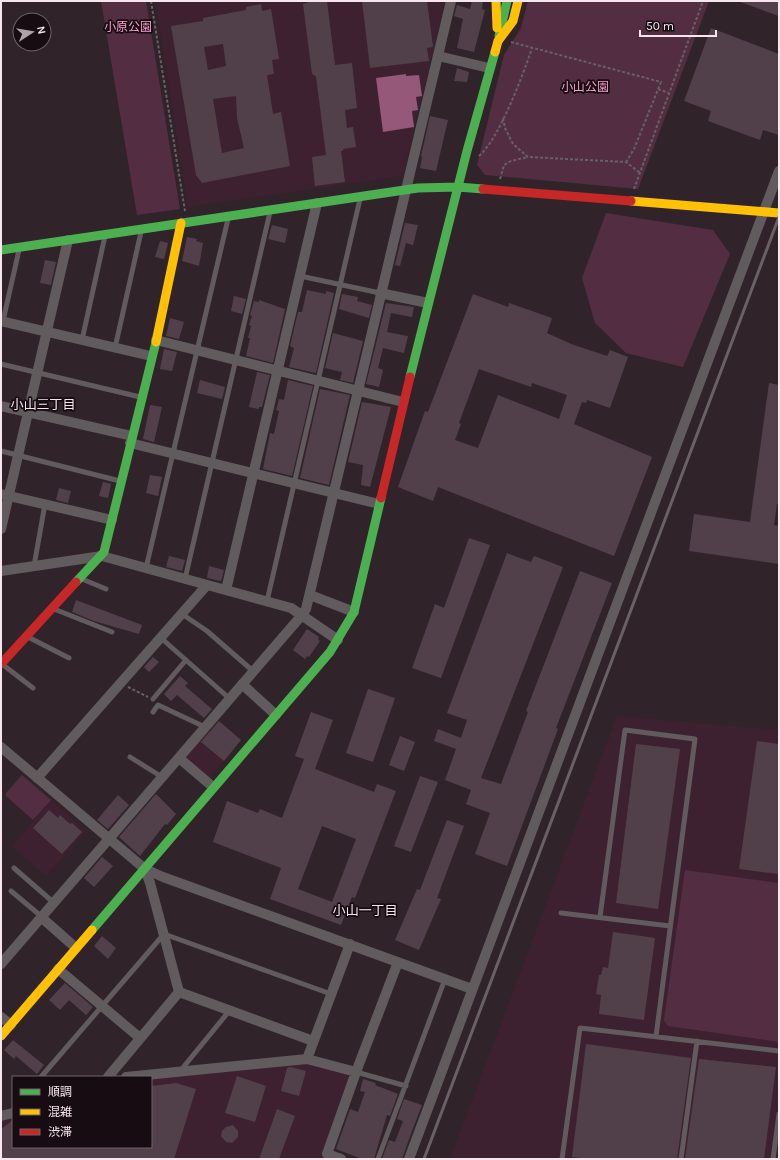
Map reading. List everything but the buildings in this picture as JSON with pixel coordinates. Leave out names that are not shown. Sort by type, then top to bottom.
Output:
[{"type":"street","points":[[1,964],[302,615],[310,594],[380,293],[451,1]]},
{"type":"street","points":[[496,1],[495,6],[498,41]]},
{"type":"street","points":[[1,1036],[276,715],[338,640],[354,612],[403,402],[489,68],[498,41],[507,1]]},
{"type":"street","points":[[498,41],[513,21],[518,1]]},
{"type":"street","points":[[438,56],[489,68]]},
{"type":"street","points":[[409,1159],[779,171]]},
{"type":"street","points":[[1,250],[361,196],[405,190],[458,187],[779,212]]},
{"type":"street","points":[[226,590],[317,203]]},
{"type":"street","points":[[1,663],[102,556],[156,340],[181,223]]},
{"type":"street","points":[[1,529],[5,495],[18,455],[68,240]]},
{"type":"street","points":[[380,293],[428,303]]},
{"type":"street","points":[[2,321],[151,356]]},
{"type":"street","points":[[156,340],[403,402]]},
{"type":"street","points":[[1,406],[131,440],[173,453],[379,504]]},
{"type":"street","points":[[5,495],[112,520]]},
{"type":"street","points":[[1,571],[102,556],[291,608],[338,640]]},
{"type":"street","points":[[37,778],[207,585]]},
{"type":"street","points":[[310,594],[354,612]]},
{"type":"street","points":[[242,684],[276,715]]},
{"type":"street","points":[[1,747],[145,869],[163,877],[472,989]]},
{"type":"street","points":[[179,758],[213,788]]},
{"type":"street","points":[[145,869],[179,992]]},
{"type":"street","points":[[41,917],[76,948]]},
{"type":"street","points":[[307,1059],[350,944]]},
{"type":"street","points":[[340,1159],[327,1154],[356,1072],[398,962]]},
{"type":"street","points":[[58,969],[140,1038]]},
{"type":"street","points":[[179,992],[314,1041]]},
{"type":"street","points":[[109,1076],[179,992]]},
{"type":"street","points":[[1,1017],[11,1025]]},
{"type":"street","points":[[135,1076],[307,1059],[356,1072]]},
{"type":"lane","points":[[267,601],[361,196]]},
{"type":"lane","points":[[185,579],[271,210]]},
{"type":"lane","points":[[146,568],[229,216]]},
{"type":"lane","points":[[115,348],[141,229]]},
{"type":"lane","points":[[82,340],[105,234]]},
{"type":"lane","points":[[2,321],[20,247]]},
{"type":"lane","points":[[300,276],[380,293]]},
{"type":"lane","points":[[1,364],[142,398]]},
{"type":"lane","points":[[1,452],[121,481]]},
{"type":"lane","points":[[34,566],[45,504]]},
{"type":"lane","points":[[81,578],[106,589]]},
{"type":"lane","points":[[53,608],[112,632]]},
{"type":"lane","points":[[182,614],[207,631],[253,671]]},
{"type":"lane","points":[[27,636],[69,658]]},
{"type":"lane","points":[[161,638],[230,699]]},
{"type":"lane","points":[[153,699],[186,660]]},
{"type":"lane","points":[[1,663],[33,688]]},
{"type":"lane","points":[[153,712],[158,705],[205,727]]},
{"type":"lane","points":[[600,918],[625,730],[695,739],[656,1036]]},
{"type":"lane","points":[[130,757],[162,777]]},
{"type":"lane","points":[[14,868],[53,902]]},
{"type":"lane","points":[[11,891],[41,917]]},
{"type":"lane","points":[[561,912],[670,926]]},
{"type":"lane","points":[[42,1076],[101,1005],[164,934],[331,994]]},
{"type":"lane","points":[[378,1159],[445,978]]},
{"type":"lane","points":[[181,1071],[230,1010]]},
{"type":"lane","points":[[562,1159],[580,1028],[779,1051]]},
{"type":"lane","points":[[681,1159],[697,1041]]},
{"type":"lane","points":[[356,1072],[406,1086]]},
{"type":"lane","points":[[773,1159],[779,1114]]},
{"type":"path","points":[[151,1],[185,211]]},
{"type":"path","points":[[641,191],[633,191],[703,1]]},
{"type":"path","points":[[512,35],[508,41],[661,82],[634,149],[626,162]]},
{"type":"path","points":[[478,151],[476,158],[486,150],[503,118],[521,80],[532,48]]},
{"type":"path","points":[[658,89],[669,93]]},
{"type":"path","points":[[503,118],[505,128],[513,144],[528,158]]},
{"type":"path","points":[[500,179],[504,165],[512,161],[528,158],[626,162],[640,173]]},
{"type":"path","points":[[493,179],[508,180]]},
{"type":"shaded area","points":[[155,1],[445,1],[404,172],[401,176],[188,207]]},
{"type":"shaded area","points":[[406,74],[406,76],[419,75],[422,96],[416,97],[418,110],[412,111],[414,127],[383,132],[376,78]]},
{"type":"shaded area","points":[[617,716],[779,730],[779,1159],[450,1159]]},
{"type":"shaded area","points":[[217,720],[241,740],[209,778],[187,760],[187,755]]},
{"type":"shaded area","points":[[51,800],[86,831],[46,876],[12,847]]},
{"type":"shaded area","points":[[304,1062],[350,1074],[323,1157],[327,1159],[1,1159],[1,1120],[12,1116],[12,1148],[152,1148],[152,1079]]},
{"type":"green space","name":"小原公園","points":[[101,1],[146,1],[180,209],[137,215]]},
{"type":"green space","name":"小山公園","points":[[528,1],[709,1],[638,189],[485,175],[477,165],[504,55],[521,28]]},
{"type":"green space","points":[[606,213],[713,230],[730,254],[683,367],[626,353],[595,323],[582,278]]},
{"type":"green space","points":[[22,775],[51,800],[33,820],[6,796],[6,793]]},
{"type":"green space","points":[[685,870],[779,883],[779,1042],[668,1026],[664,1020]]},
{"type":"railway","points":[[424,1159],[779,217]]},
{"type":"traffic: fast","points":[[499,36],[507,1]]},
{"type":"traffic: fast","points":[[410,377],[467,151],[495,52]]},
{"type":"traffic: fast","points":[[1,250],[418,188],[458,187],[483,189]]},
{"type":"traffic: fast","points":[[76,582],[104,552],[156,342]]},
{"type":"traffic: fast","points":[[92,930],[330,652],[354,612],[381,498]]},
{"type":"traffic: slow","points":[[496,1],[497,28]]},
{"type":"traffic: slow","points":[[495,52],[498,41],[513,21],[518,1]]},
{"type":"traffic: slow","points":[[631,201],[779,213]]},
{"type":"traffic: slow","points":[[156,342],[181,223]]},
{"type":"traffic: slow","points":[[1,1036],[92,930]]},
{"type":"traffic: jam","points":[[483,189],[631,201]]},
{"type":"traffic: jam","points":[[381,498],[410,377]]},
{"type":"traffic: jam","points":[[1,664],[76,582]]},
{"type":"district","name":"小山三丁目","points":[[43,404]]},
{"type":"district","name":"小山一丁目","points":[[365,910]]}]
